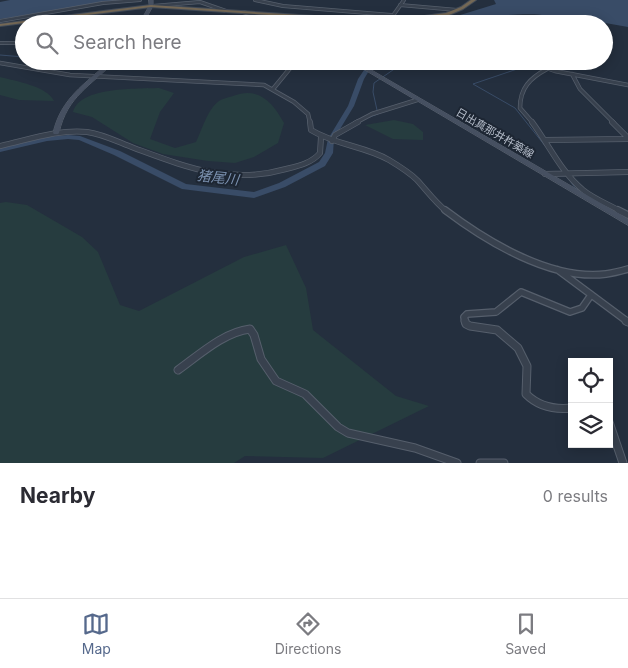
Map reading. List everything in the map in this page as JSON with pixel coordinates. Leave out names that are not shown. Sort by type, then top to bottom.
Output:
[{"type":"highway","points":[[439,15],[457,10],[474,0]]},
{"type":"highway","points":[[71,15],[151,6],[271,15]]},
{"type":"highway","points":[[0,23],[15,21]]},
{"type":"main road","points":[[146,15],[151,6],[151,0]]},
{"type":"main road","points":[[56,133],[62,111],[76,94],[104,70]]},
{"type":"main road","name":"日出真那井杵築線","points":[[367,70],[628,222]]},
{"type":"street","points":[[41,15],[102,3],[140,0]]},
{"type":"street","points":[[255,0],[283,6],[391,15],[404,0]]},
{"type":"street","points":[[400,6],[457,10]]},
{"type":"street","points":[[242,12],[254,15]]},
{"type":"street","points":[[0,23],[15,20]]},
{"type":"street","points":[[0,43],[15,43]]},
{"type":"street","points":[[0,63],[15,65]]},
{"type":"street","points":[[43,70],[62,74],[148,80],[169,79],[264,85],[292,99],[308,114],[311,130],[332,141],[386,158],[407,172],[437,204],[477,234],[525,257],[558,270],[628,322]]},
{"type":"street","points":[[273,89],[289,70]]},
{"type":"street","points":[[546,70],[535,75],[523,87],[519,98],[520,108],[545,140],[564,173],[580,187],[628,215]]},
{"type":"street","points":[[553,70],[628,86]]},
{"type":"street","points":[[572,74],[580,89],[628,138]]},
{"type":"street","points":[[332,141],[336,135],[372,114],[417,100]]},
{"type":"street","points":[[0,146],[56,133],[96,134],[186,166],[209,173],[239,178],[280,172],[313,160],[320,153],[324,138]]},
{"type":"street","points":[[545,140],[628,138]]},
{"type":"street","points":[[544,174],[628,172]]},
{"type":"street","points":[[558,270],[600,274],[618,273],[628,269]]},
{"type":"street","points":[[568,408],[550,408],[529,398],[526,394],[526,362],[519,350],[507,337],[496,330],[470,326],[466,324],[464,317],[467,314],[496,312],[521,292],[570,312],[582,308],[591,295]]},
{"type":"street","points":[[178,370],[242,329],[250,330],[254,336],[261,359],[271,376],[288,388],[305,394],[338,427],[348,433],[415,448],[457,463]]},
{"type":"street","points":[[613,434],[623,463]]},
{"type":"street","points":[[480,463],[504,463]]},
{"type":"green space","points":[[0,77],[22,82],[45,91],[54,101],[19,100],[0,95]]},
{"type":"green space","points":[[159,88],[174,93],[160,112],[150,139],[175,148],[196,142],[208,115],[219,101],[242,93],[250,93],[264,98],[270,103],[284,123],[278,143],[254,157],[235,163],[208,161],[163,154],[133,143],[92,117],[73,112],[86,97],[98,93],[124,89]]},
{"type":"green space","points":[[394,120],[413,124],[423,132],[423,140],[393,139],[365,125]]},
{"type":"green space","points":[[0,203],[27,205],[82,237],[98,252],[120,305],[139,311],[244,257],[286,245],[306,288],[313,330],[396,396],[429,406],[323,458],[245,456],[234,463],[0,463]]},
{"type":"water","points":[[10,0],[124,0],[26,15],[15,15],[15,17],[0,19],[0,2]]},
{"type":"water","points":[[494,0],[628,0],[628,27],[613,24],[613,15],[460,15],[496,4]]},
{"type":"waterway","points":[[0,55],[15,56]]},
{"type":"waterway","name":"猪尾川","points":[[0,150],[47,139],[80,138],[117,153],[185,187],[254,195],[282,185],[322,164],[329,153],[331,139],[351,106],[361,79],[367,70]]},
{"type":"waterway","points":[[377,110],[373,92],[374,83],[393,70]]},
{"type":"waterway","points":[[514,70],[473,84],[515,108],[546,147]]},
{"type":"waterway","points":[[370,117],[378,114]]},
{"type":"waterway","points":[[339,135],[350,129]]},
{"type":"waterway","points":[[569,179],[575,188],[582,192]]},
{"type":"waterway","points":[[609,208],[617,212]]},
{"type":"waterway","points":[[620,214],[628,219]]}]
